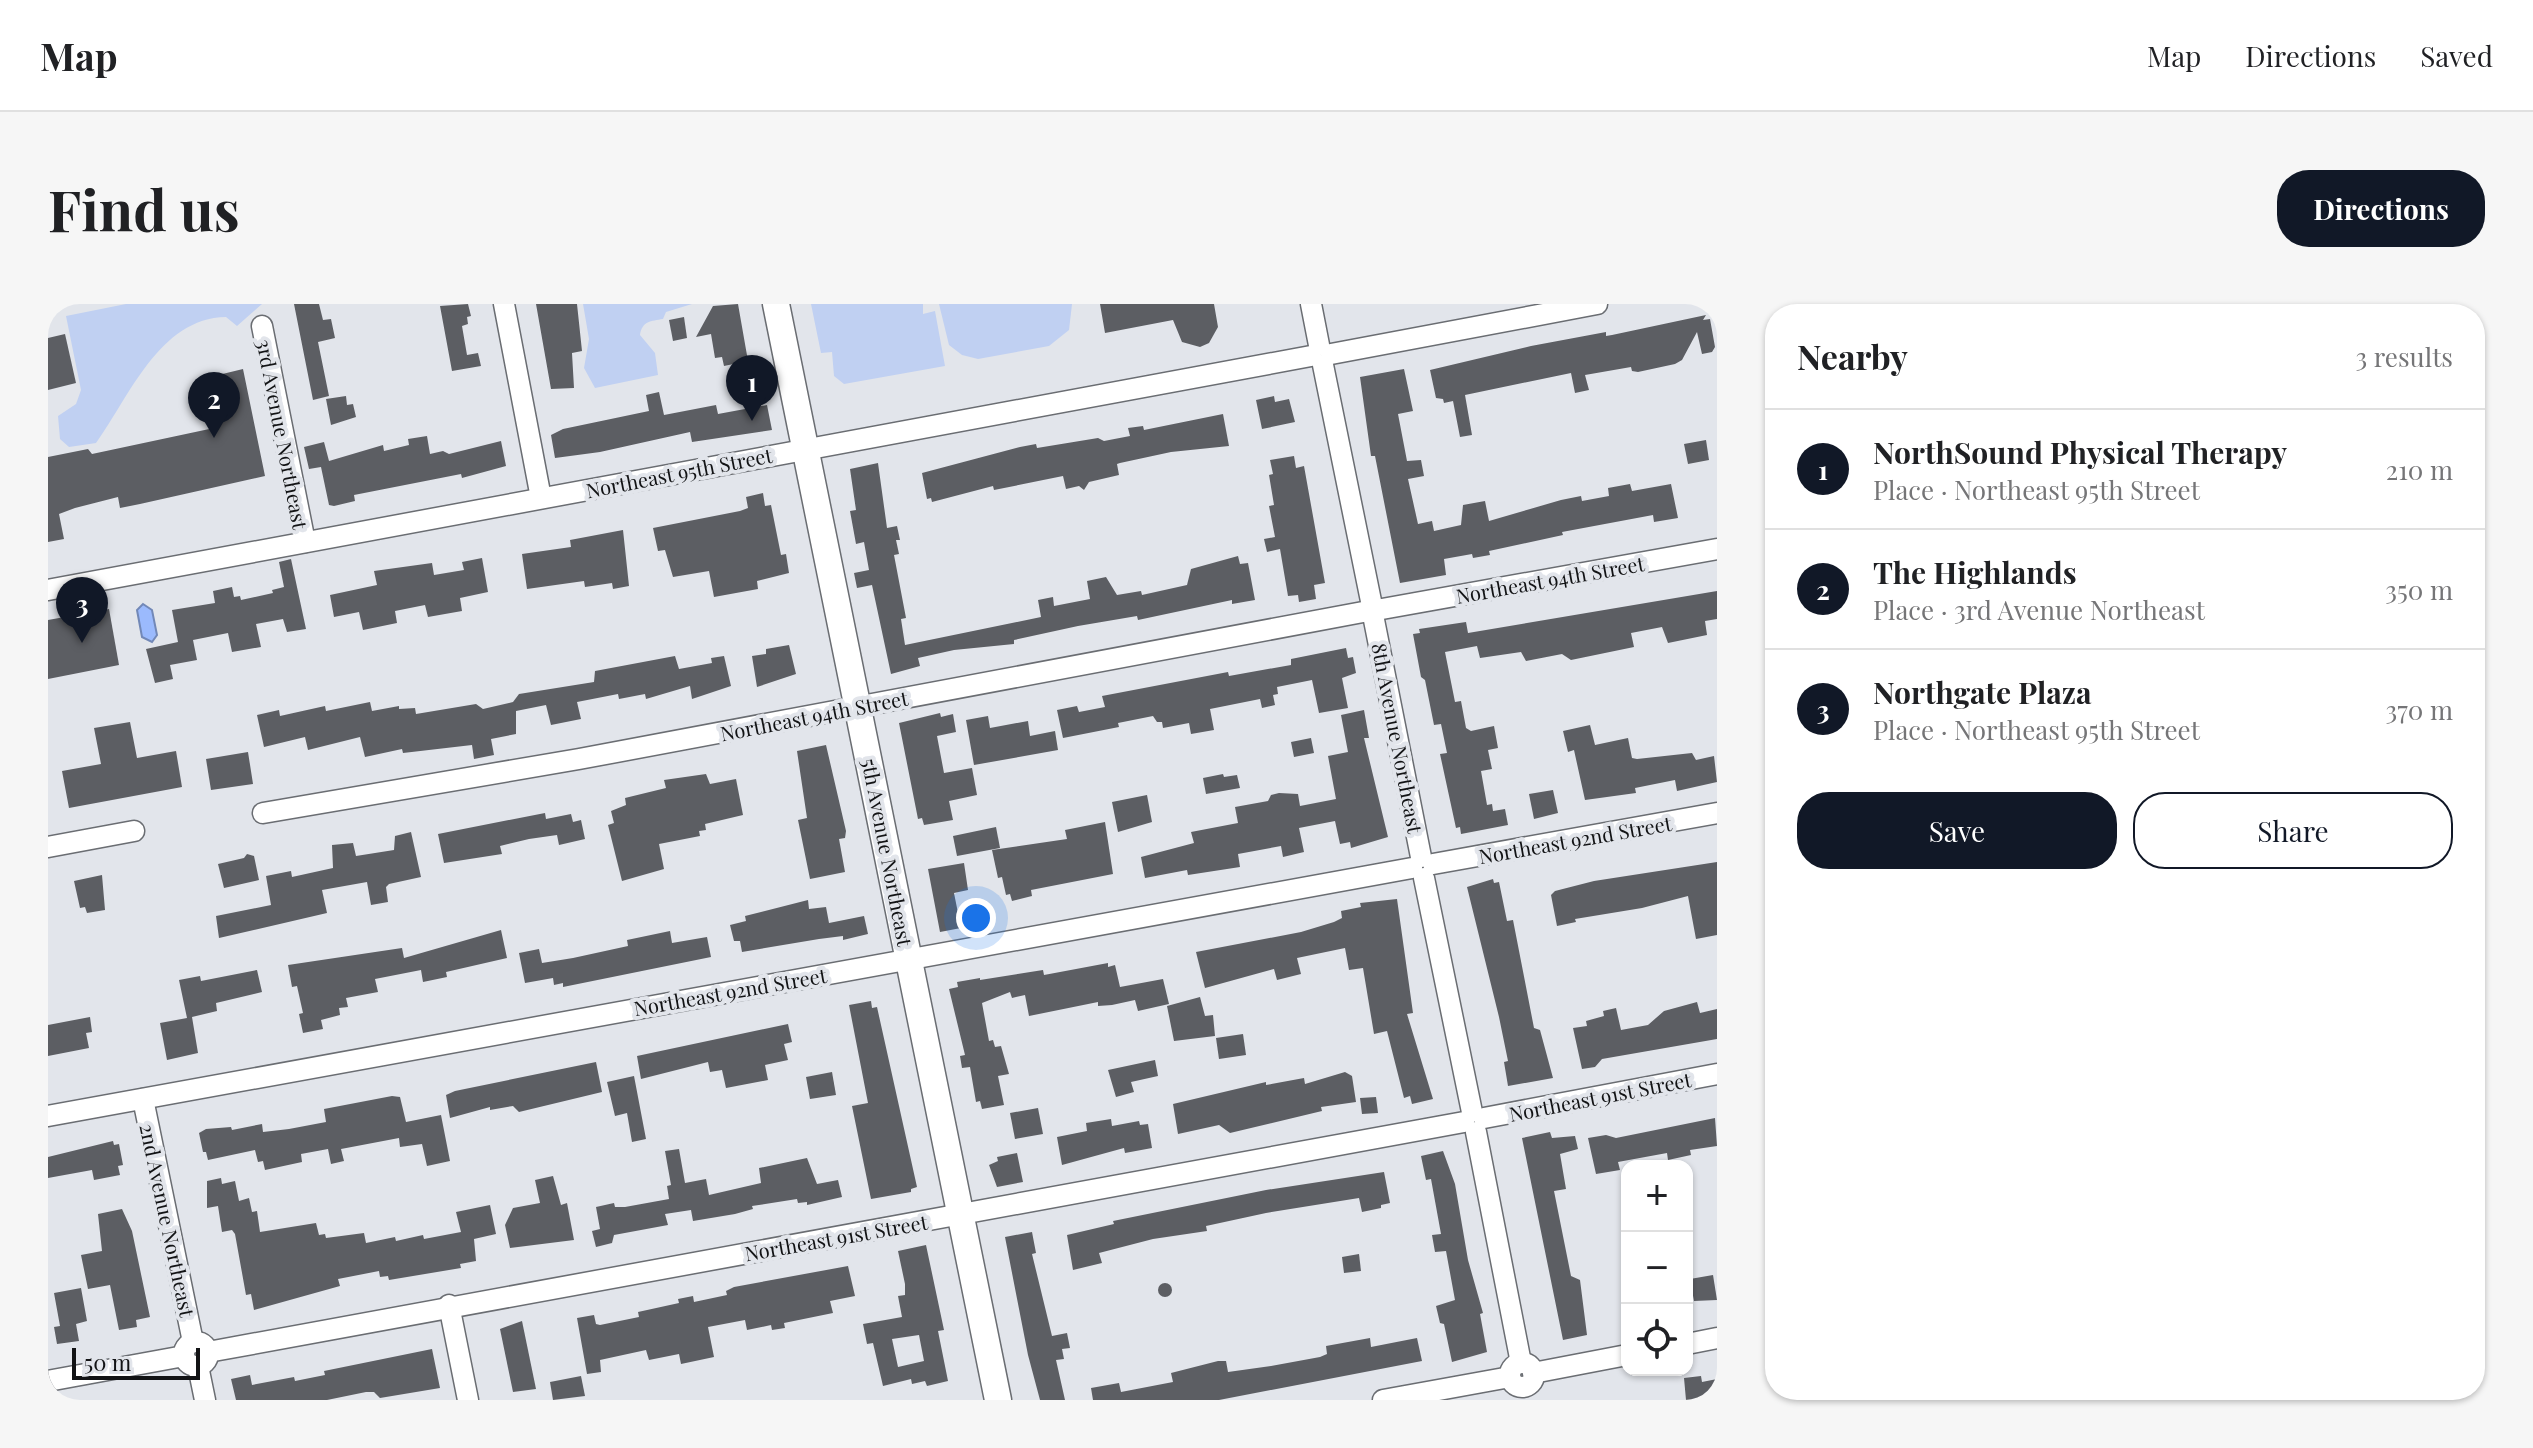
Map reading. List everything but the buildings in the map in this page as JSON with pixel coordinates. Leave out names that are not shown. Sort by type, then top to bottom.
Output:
[{"type":"main road","name":"5th Avenue Northeast","points":[[776,304],[998,1400]]},
{"type":"street","points":[[504,304],[541,498]]},
{"type":"street","name":"8th Avenue Northeast","points":[[1311,304],[1523,1380]]},
{"type":"street","name":"Northeast 95th Street","points":[[48,590],[1597,304]]},
{"type":"street","name":"3rd Avenue Northeast","points":[[262,326],[305,542]]},
{"type":"street","name":"Northeast 94th Street","points":[[263,813],[1717,549]]},
{"type":"street","name":"Northeast 92nd Street","points":[[48,1116],[1717,813]]},
{"type":"street","points":[[48,847],[134,831]]},
{"type":"street","name":"Northeast 91st Street","points":[[48,1381],[1717,1074]]},
{"type":"street","name":"2nd Avenue Northeast","points":[[143,1099],[205,1400]]},
{"type":"street","points":[[449,1305],[468,1400]]},
{"type":"street","points":[[1693,1343],[1717,1338]]},
{"type":"street","points":[[1383,1400],[1523,1380],[1621,1356]]},
{"type":"shaded area","points":[[126,304],[262,304],[237,326],[226,317],[203,321],[182,331],[164,345],[148,364],[96,443],[69,447],[60,439],[58,416],[76,404],[81,390],[66,316]]},
{"type":"shaded area","points":[[583,304],[692,304],[666,312],[663,319],[648,322],[641,330],[640,335],[655,353],[658,375],[595,388],[584,368],[589,339]]},
{"type":"shaded area","points":[[811,304],[923,304],[923,314],[935,311],[945,366],[844,384],[834,376],[832,352],[821,353]]},
{"type":"shaded area","points":[[939,304],[1072,304],[1069,330],[1049,346],[978,359],[962,355],[949,345]]},
{"type":"water","points":[[143,604],[152,610],[157,635],[152,642],[142,637],[137,610]]},
{"type":"place","name":"NorthSound Physical Therapy","points":[[752,421]]},
{"type":"place","name":"The Highlands","points":[[214,438]]},
{"type":"place","name":"Northgate Plaza","points":[[82,643]]}]
